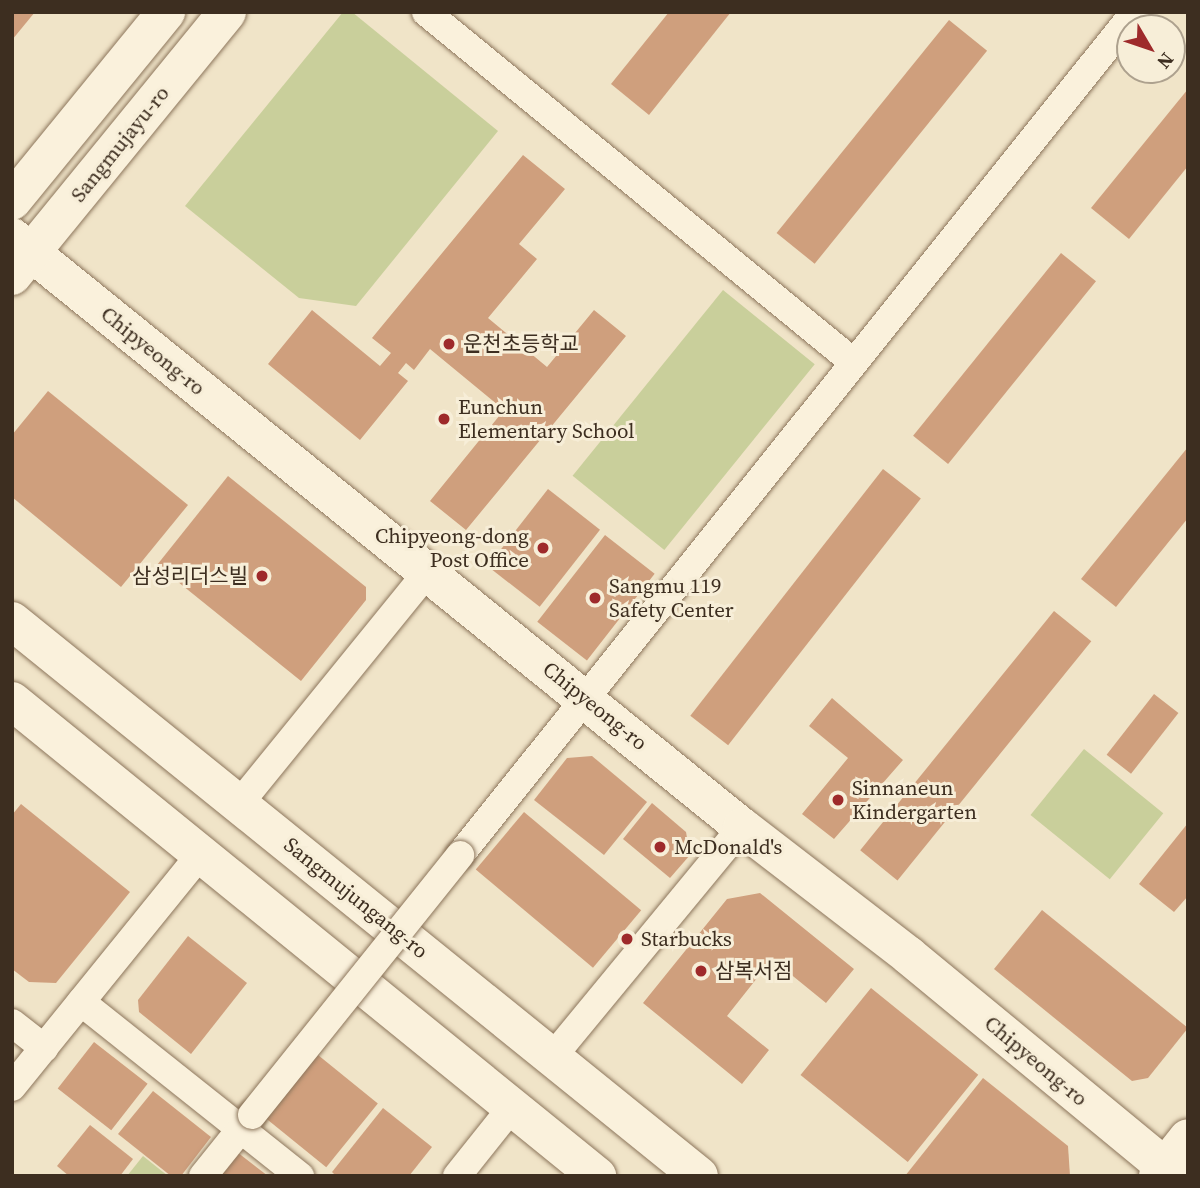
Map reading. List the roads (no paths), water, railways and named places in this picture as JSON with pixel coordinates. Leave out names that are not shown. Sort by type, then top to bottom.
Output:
[{"type":"street","points":[[12,201],[166,12]]},
{"type":"street","name":"Sangmujayu-ro","points":[[19,255],[228,12]]},
{"type":"street","points":[[426,12],[852,361]]},
{"type":"street","points":[[203,1176],[852,361],[1135,12]]},
{"type":"street","name":"Chipyeong-ro","points":[[19,255],[586,697],[743,827],[1172,1164]]},
{"type":"street","points":[[239,804],[427,573]]},
{"type":"street","name":"Sangmujungang-ro","points":[[12,621],[554,1055],[699,1176]]},
{"type":"street","points":[[12,701],[597,1176]]},
{"type":"street","points":[[554,1055],[743,827]]},
{"type":"street","points":[[12,1087],[201,854]]},
{"type":"street","points":[[81,1002],[247,1121],[300,1176]]},
{"type":"street","points":[[12,1023],[44,1048]]},
{"type":"street","points":[[457,1176],[512,1108]]},
{"type":"place","name":"운천초등학교","points":[[449,344]]},
{"type":"place","name":"Eunchun Elementary School","points":[[444,419]]},
{"type":"place","name":"Chipyeong-dong Post Office","points":[[543,548]]},
{"type":"place","name":"삼성리더스빌","points":[[262,576]]},
{"type":"place","name":"Sangmu 119 Safety Center","points":[[595,598]]},
{"type":"place","name":"Sinnaneun Kindergarten","points":[[838,800]]},
{"type":"place","name":"McDonald's","points":[[660,847]]},
{"type":"place","name":"Starbucks","points":[[627,939]]},
{"type":"place","name":"삼복서점","points":[[701,971]]}]
